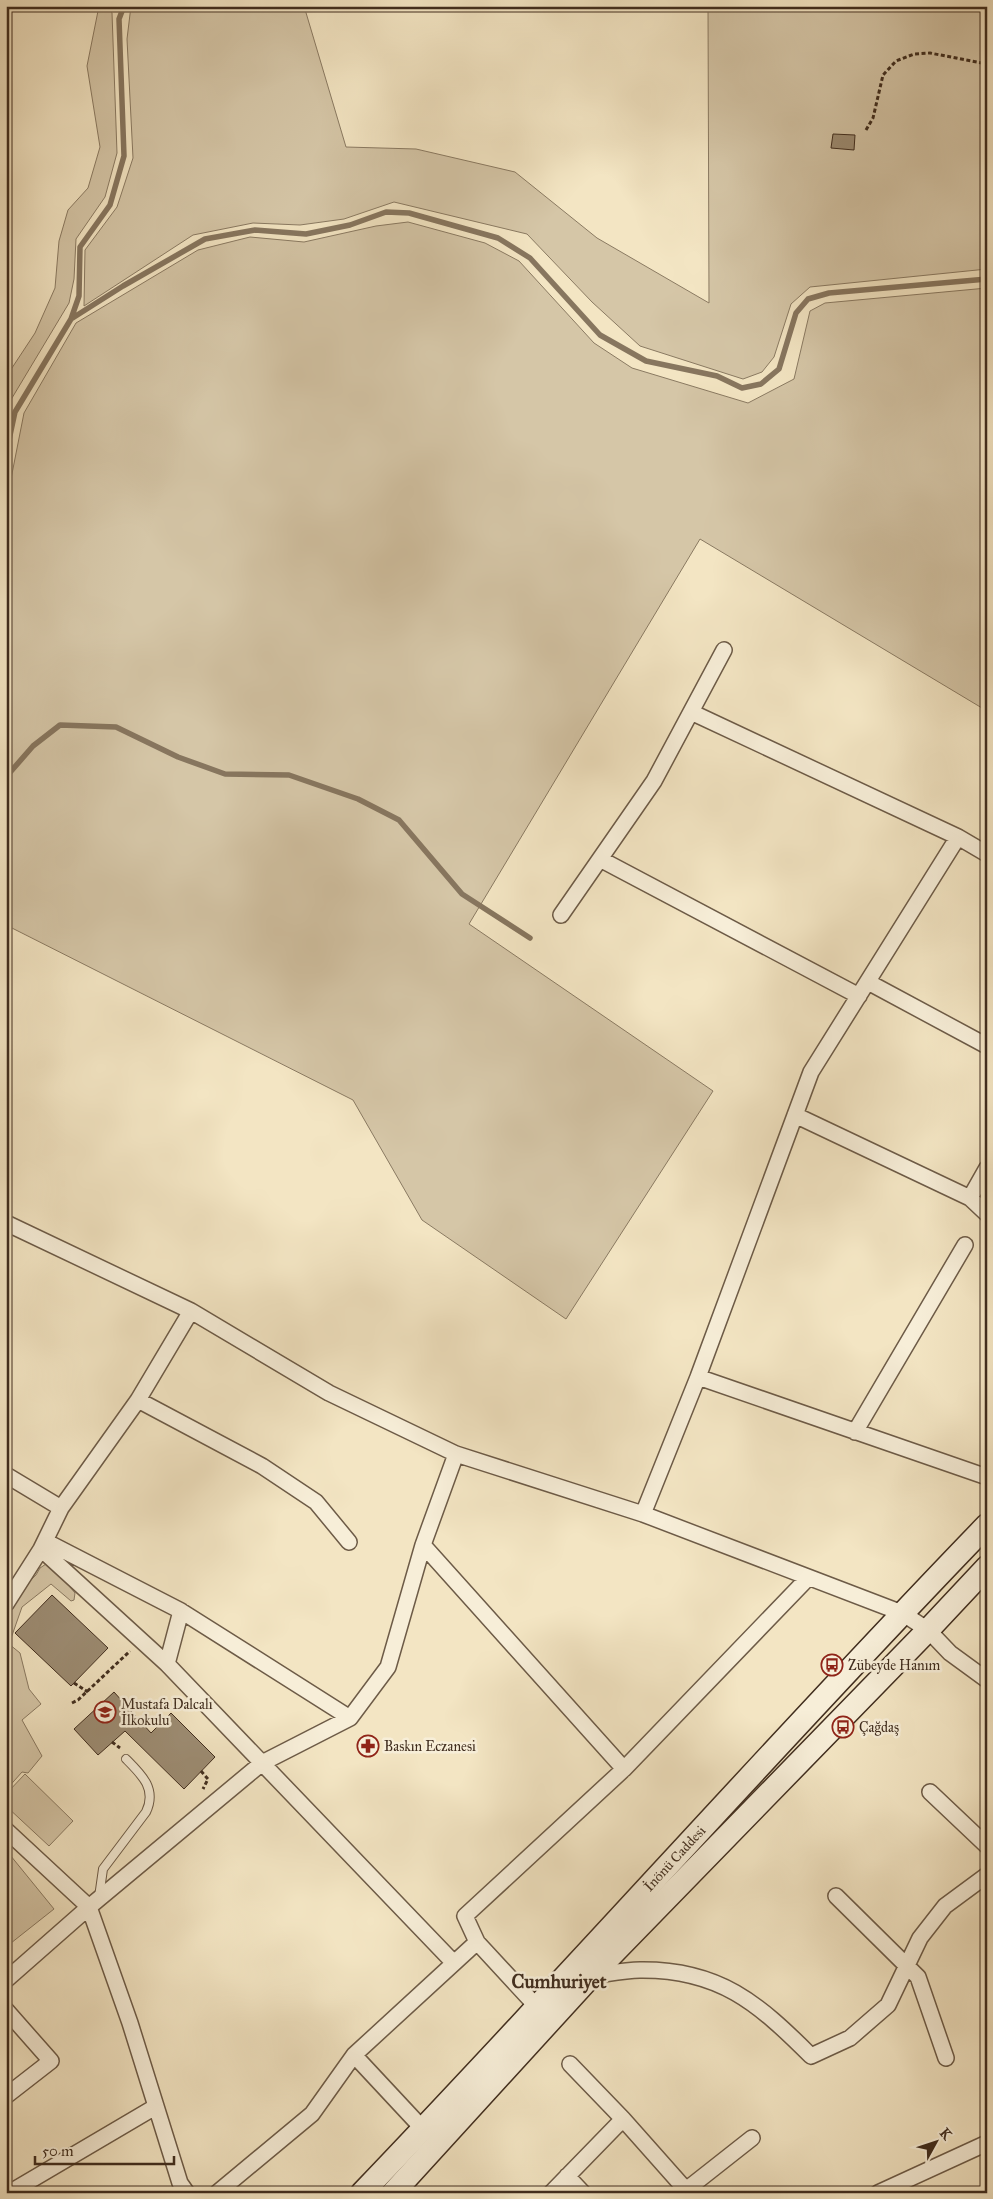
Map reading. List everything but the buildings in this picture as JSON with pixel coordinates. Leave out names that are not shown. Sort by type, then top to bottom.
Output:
[{"type":"main road","name":"İnönü Caddesi","points":[[362,2193],[902,1613],[987,1525]]},
{"type":"main road","name":"İnönü Caddesi","points":[[393,2193],[591,1976],[987,1567]]},
{"type":"street","points":[[561,915],[654,782],[724,650]]},
{"type":"street","points":[[691,712],[958,837],[987,854]]},
{"type":"street","points":[[643,1514],[698,1377],[811,1072],[958,837]]},
{"type":"street","points":[[600,859],[859,996]]},
{"type":"street","points":[[868,982],[987,1046]]},
{"type":"street","points":[[795,1115],[970,1198],[987,1214]]},
{"type":"street","points":[[970,1198],[987,1168]]},
{"type":"street","points":[[6,1223],[191,1311],[329,1393],[456,1454],[643,1514],[902,1613],[928,1630],[950,1653],[987,1680]]},
{"type":"street","points":[[855,1432],[965,1245]]},
{"type":"street","points":[[6,1604],[43,1545],[61,1508],[138,1400],[191,1311]]},
{"type":"street","points":[[698,1377],[987,1477]]},
{"type":"street","points":[[138,1400],[262,1466],[316,1502],[349,1542]]},
{"type":"street","points":[[6,1980],[94,1903],[262,1763],[350,1718],[388,1667],[424,1544],[456,1454]]},
{"type":"street","points":[[6,1475],[61,1508]]},
{"type":"street","points":[[424,1544],[624,1769]]},
{"type":"street","points":[[43,1545],[181,1611],[350,1718]]},
{"type":"street","points":[[43,1545],[167,1664],[453,1962]]},
{"type":"street","points":[[537,2007],[477,1942],[466,1916],[624,1769],[808,1578]]},
{"type":"street","points":[[167,1664],[181,1611]]},
{"type":"street","points":[[930,1792],[987,1846]]},
{"type":"street","points":[[6,1830],[94,1903],[155,2107],[180,2183],[187,2193]]},
{"type":"street","points":[[591,1976],[638,1970],[665,1970],[696,1975],[722,1984],[748,1999],[786,2031],[811,2056],[850,2038],[888,2006],[920,1938],[945,1906],[987,1875]]},
{"type":"street","points":[[836,1896],[918,1977],[946,2058]]},
{"type":"street","points":[[217,2193],[312,2114],[354,2055],[453,1962],[477,1942]]},
{"type":"street","points":[[6,2010],[51,2061],[6,2096]]},
{"type":"street","points":[[354,2055],[423,2129]]},
{"type":"street","points":[[570,2064],[623,2119],[686,2190],[752,2138]]},
{"type":"street","points":[[9,2193],[155,2107]]},
{"type":"street","points":[[552,2193],[623,2119]]},
{"type":"street","points":[[878,2193],[987,2143]]},
{"type":"street","points":[[567,2176],[583,2193]]},
{"type":"lane","points":[[94,1903],[103,1869],[150,1804],[151,1794],[148,1785],[126,1759]]},
{"type":"path","points":[[866,130],[873,118],[882,75],[896,61],[914,54],[930,53],[987,64]]},
{"type":"path","points":[[72,1703],[88,1692],[125,1658],[140,1640]]},
{"type":"path","points":[[74,1683],[88,1692]]},
{"type":"path","points":[[197,1793],[204,1788],[208,1779],[201,1771]]},
{"type":"shaded area","points":[[99,6],[109,6],[112,13],[117,153],[105,197],[76,239],[74,279],[69,303],[6,408],[6,377],[35,333],[55,288],[59,241],[68,210],[88,188],[100,147],[87,66]]},
{"type":"shaded area","points":[[131,6],[304,6],[346,147],[416,149],[515,172],[597,238],[709,303],[708,6],[987,6],[987,269],[810,287],[791,304],[774,357],[762,372],[743,379],[640,346],[592,302],[527,234],[394,202],[344,219],[300,225],[253,223],[193,235],[84,306],[85,250],[117,207],[133,158],[127,39]]},
{"type":"shaded area","points":[[408,222],[485,243],[519,261],[594,343],[632,368],[748,403],[794,379],[810,311],[825,303],[987,288],[987,711],[700,539],[469,924],[713,1091],[566,1319],[422,1220],[353,1100],[6,925],[6,504],[24,413],[76,323],[198,250],[250,237],[304,242],[376,226]]},
{"type":"shaded area","points":[[49,1562],[75,1593],[74,1600],[71,1601],[51,1584],[22,1607],[9,1644],[20,1653],[29,1689],[41,1704],[22,1720],[42,1756],[28,1773],[22,1772],[6,1790],[6,1627],[16,1594],[36,1575],[40,1568]]},
{"type":"shaded area","points":[[25,1774],[73,1821],[49,1846],[6,1806],[6,1794]]},
{"type":"shaded area","points":[[6,1850],[54,1909],[6,1947]]},
{"type":"waterway","points":[[6,454],[15,412],[71,319],[79,296],[80,247],[110,205],[124,156],[119,19],[124,6]]},
{"type":"waterway","points":[[71,319],[123,286],[205,239],[255,230],[306,234],[350,225],[386,212],[409,213],[498,238],[530,258],[600,335],[646,361],[717,376],[742,388],[761,384],[779,369],[796,313],[808,299],[829,293],[987,279]]},
{"type":"waterway","points":[[6,777],[33,746],[60,725],[116,727],[178,757],[225,774],[289,775],[358,799],[399,820],[462,894],[530,938]]},
{"type":"place","name":"Zübeyde Hanım","points":[[832,1665]]},
{"type":"place","name":"Mustafa Dalcalı İlkokulu","points":[[105,1712]]},
{"type":"place","name":"Çağdaş","points":[[843,1727]]},
{"type":"place","name":"Baskın Eczanesi","points":[[368,1746]]},
{"type":"district","name":"Cumhuriyet","points":[[559,1981]]}]
